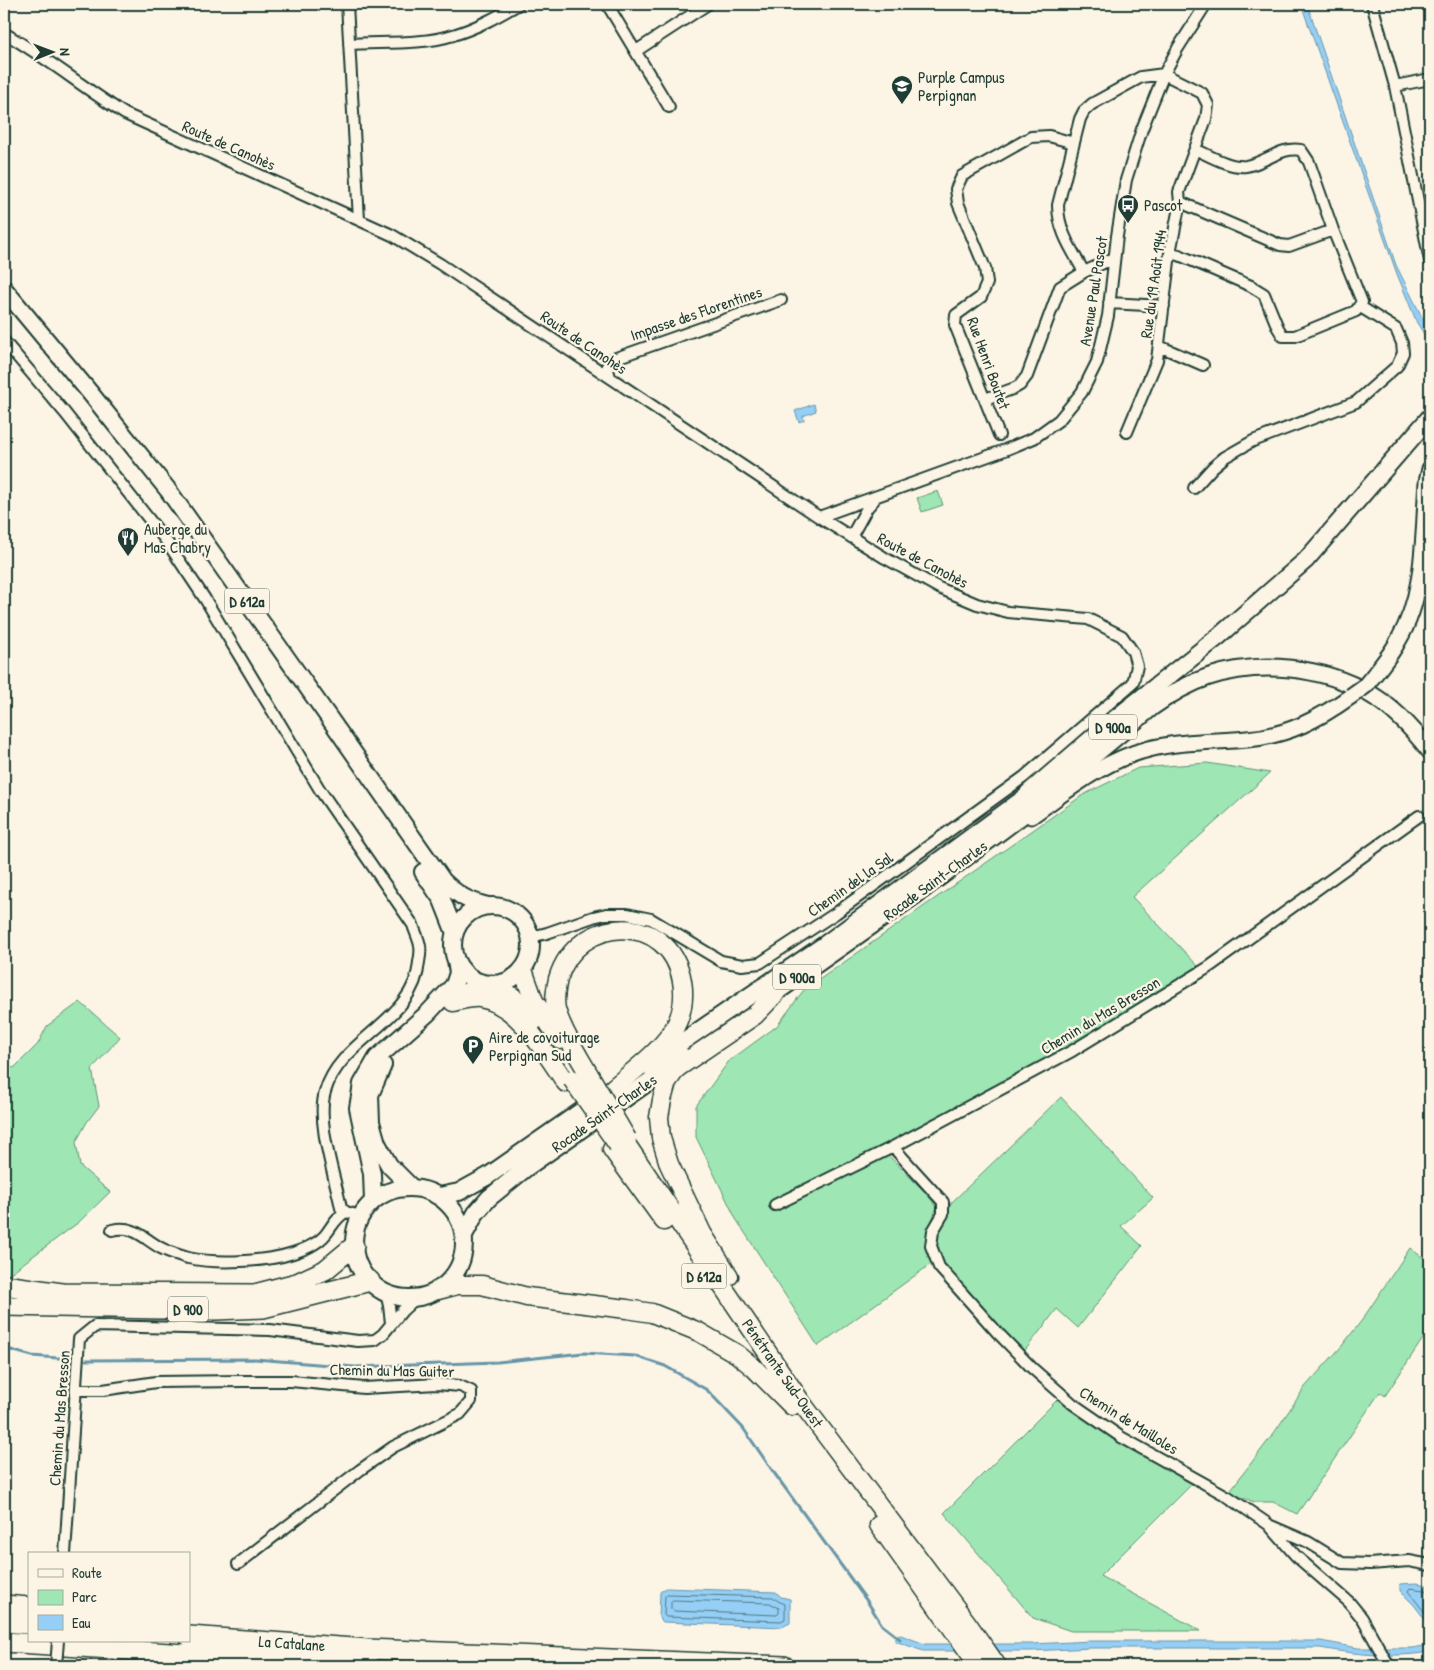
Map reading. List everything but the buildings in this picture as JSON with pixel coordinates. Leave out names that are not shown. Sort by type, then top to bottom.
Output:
[{"type":"highway","points":[[612,1089],[658,1048],[673,1031],[680,1015],[684,992],[680,971],[672,955],[661,943],[645,933],[628,930],[612,930],[591,936],[572,951],[562,968],[556,988],[556,1009],[620,1143]]},
{"type":"highway","name":"D 612a","points":[[523,970],[534,1001],[573,1078]]},
{"type":"highway","name":"D 612a","points":[[486,983],[512,997],[525,1010],[620,1143]]},
{"type":"highway","name":"D 900a","points":[[776,992],[755,1014],[677,1068],[667,1082],[659,1117],[661,1138],[669,1164],[702,1233],[791,1375],[796,1404]]},
{"type":"highway","points":[[453,1002],[478,998],[492,1000],[526,1027],[573,1078]]},
{"type":"highway","name":"Pénétrante Sud-Ouest","points":[[620,1143],[642,1168],[796,1404],[967,1622],[997,1666]]},
{"type":"highway","name":"Pénétrante Sud-Ouest","points":[[620,1143],[720,1300],[796,1404],[979,1666]]},
{"type":"highway","name":"D 900","points":[[4,1285],[62,1293],[255,1294],[297,1283],[325,1270],[354,1246]]},
{"type":"highway","name":"D 900","points":[[4,1306],[216,1310],[263,1308],[370,1281]]},
{"type":"highway","points":[[438,1290],[457,1285],[482,1285],[527,1297],[614,1307],[652,1314],[699,1332],[737,1354],[796,1404]]},
{"type":"highway","points":[[4,1605],[28,1607]]},
{"type":"highway","points":[[4,1622],[28,1624]]},
{"type":"highway","points":[[190,1623],[231,1629],[260,1641]]},
{"type":"highway","name":"La Catalane","points":[[190,1636],[368,1649],[784,1666]]},
{"type":"highway","name":"La Catalane","points":[[4,1642],[370,1666]]},
{"type":"main road","name":"D 612a","points":[[4,290],[168,490],[443,881],[457,895],[470,902],[488,906]]},
{"type":"main road","name":"D 612a","points":[[4,306],[84,401],[160,496],[442,900],[455,933]]},
{"type":"main road","points":[[989,825],[1051,775],[1107,725],[1218,637],[1306,560],[1430,417]]},
{"type":"main road","points":[[917,894],[967,862],[1102,767],[1129,755],[1150,749],[1202,742],[1249,739],[1296,728],[1326,714],[1365,686],[1399,641],[1413,606],[1421,572],[1427,482],[1430,469]]},
{"type":"main road","name":"Rocade Saint-Charles","points":[[439,1196],[458,1192],[488,1176],[824,945],[1057,774],[1145,699],[1179,679],[1202,669],[1239,660],[1273,658],[1298,660],[1326,666],[1354,676],[1381,691],[1414,718],[1430,736]]},
{"type":"main road","name":"Rocade Saint-Charles","points":[[464,1235],[476,1213],[489,1198],[526,1168],[917,894],[1020,817],[1152,708],[1189,684],[1224,672],[1256,668],[1287,668],[1321,674],[1369,694],[1386,705],[1408,724],[1430,751]]},
{"type":"main road","points":[[373,1201],[372,1174],[358,1108],[362,1084],[377,1058],[428,1013],[454,985],[458,973],[454,951],[455,933],[460,923],[478,909],[488,906],[500,907],[515,914],[527,926],[531,936],[532,948],[529,960],[523,970],[509,981],[486,983],[453,1002],[395,1052],[382,1067],[370,1095],[371,1122],[378,1143],[389,1165],[411,1187]]},
{"type":"main road","points":[[456,960],[462,970],[470,977],[486,983]]},
{"type":"main road","points":[[411,1187],[426,1190],[439,1196],[451,1206],[460,1219],[464,1235],[464,1251],[459,1266],[450,1280],[438,1290],[417,1298],[401,1297],[386,1293],[370,1281],[356,1259],[353,1214],[373,1201],[391,1190],[411,1187]]},
{"type":"street","points":[[347,4],[359,220]]},
{"type":"street","points":[[349,44],[430,40],[452,36],[484,24],[519,4]]},
{"type":"street","points":[[608,4],[669,107]]},
{"type":"street","points":[[636,51],[708,4]]},
{"type":"street","name":"Avenue Paul Pascot","points":[[819,517],[1034,438],[1059,420],[1082,392],[1097,362],[1109,302],[1126,180],[1142,129],[1164,74],[1206,4]]},
{"type":"street","points":[[1372,4],[1395,86],[1430,261]]},
{"type":"street","name":"Route de Canohès","points":[[4,32],[46,58],[100,99],[125,114],[392,234],[440,264],[819,517],[939,588],[976,604],[1008,612],[1088,619],[1122,636],[1133,652],[1137,666]]},
{"type":"street","points":[[1084,272],[1065,238],[1058,218],[1058,205],[1084,111],[1092,104],[1141,77],[1164,74]]},
{"type":"street","name":"Rue du 19 Août 1944","points":[[1126,432],[1157,360],[1170,254],[1180,202],[1179,192],[1206,119],[1208,105],[1202,93],[1164,74]]},
{"type":"street","points":[[1395,86],[1430,79]]},
{"type":"street","name":"Rue Henri Boutet","points":[[999,435],[955,325],[956,315],[981,298],[987,283],[984,268],[958,203],[956,189],[962,176],[1031,137],[1049,136],[1074,143]]},
{"type":"street","points":[[1170,254],[1179,255],[1251,286],[1264,294],[1283,336],[1295,336],[1304,333],[1356,311],[1362,302],[1333,230],[1309,162],[1301,150],[1292,148],[1246,166],[1230,164],[1195,149]]},
{"type":"street","points":[[1180,202],[1280,245],[1290,246],[1333,230]]},
{"type":"street","points":[[985,399],[1020,385],[1027,376],[1060,287],[1084,272],[1114,258]]},
{"type":"street","name":"Impasse des Florentines","points":[[610,377],[607,366],[613,358],[781,300]]},
{"type":"street","points":[[1109,302],[1164,306]]},
{"type":"street","points":[[1194,488],[1213,467],[1253,440],[1356,402],[1397,366],[1403,353],[1402,343],[1396,329],[1359,306]]},
{"type":"street","points":[[4,341],[65,413],[166,542],[204,599],[320,790],[413,925],[420,947],[419,969],[413,986],[400,1007],[343,1060],[332,1076],[325,1092],[323,1118],[341,1208],[353,1214]]},
{"type":"street","points":[[1160,346],[1204,365]]},
{"type":"street","points":[[852,537],[866,508],[877,497]]},
{"type":"street","name":"Chemin del la Sal","points":[[531,936],[547,933],[606,914],[627,914],[651,919],[721,960],[742,965],[760,963],[836,913],[1024,778],[1133,683],[1137,666]]},
{"type":"street","name":"Chemin du Mas Bresson","points":[[775,1205],[893,1147],[1072,1051],[1208,967],[1419,816]]},
{"type":"street","name":"Chemin de Mailloles","points":[[893,1147],[943,1202],[943,1214],[934,1231],[931,1246],[939,1267],[996,1331],[1032,1368],[1073,1404],[1121,1437],[1227,1496],[1268,1524],[1296,1556],[1349,1602],[1376,1640],[1389,1666]]},
{"type":"street","points":[[112,1230],[121,1228],[135,1231],[160,1248],[187,1258],[218,1262],[259,1259],[291,1253],[311,1246],[325,1235],[339,1216],[353,1214]]},
{"type":"street","points":[[386,1293],[391,1323]]},
{"type":"street","name":"Chemin du Mas Bresson","points":[[65,1552],[79,1339],[95,1326],[270,1330],[358,1341],[375,1340],[417,1298]]},
{"type":"street","name":"Chemin du Mas Guiter","points":[[76,1390],[103,1390],[156,1382],[291,1381],[364,1388],[437,1384],[460,1386],[471,1391],[471,1401],[460,1414],[393,1448],[360,1470],[238,1564]]},
{"type":"street","points":[[1268,1524],[1308,1542],[1342,1563],[1409,1562],[1430,1565]]},
{"type":"street","points":[[56,1666],[58,1642]]},
{"type":"green space","points":[[938,491],[943,505],[922,512],[917,498]]},
{"type":"green space","points":[[1207,763],[1270,773],[1132,897],[1199,967],[1068,1047],[891,1143],[888,1155],[926,1193],[937,1207],[929,1235],[931,1264],[818,1346],[736,1219],[696,1137],[696,1106],[729,1061],[777,1026],[803,991],[1083,795],[1138,768]]},
{"type":"green space","points":[[80,1002],[120,1037],[92,1069],[99,1106],[76,1142],[80,1166],[110,1192],[79,1222],[9,1274],[4,1274],[4,1071],[15,1067],[38,1044],[47,1026]]},
{"type":"green space","points":[[1061,1097],[1153,1198],[1121,1226],[1142,1246],[1078,1328],[1057,1309],[1023,1353],[942,1264],[936,1240],[951,1203]]},
{"type":"green space","points":[[1410,1248],[1430,1263],[1430,1328],[1385,1396],[1380,1392],[1297,1514],[1273,1502],[1254,1502],[1229,1492],[1274,1433],[1305,1387],[1341,1347],[1362,1320]]},
{"type":"green space","points":[[1058,1399],[1123,1444],[1192,1484],[1100,1576],[1201,1631],[1071,1631],[1033,1618],[944,1513]]},
{"type":"water","points":[[1301,4],[1307,4],[1396,265],[1430,333],[1430,339],[1424,334],[1417,323],[1397,274]]},
{"type":"water","points":[[814,404],[816,411],[803,416],[804,420],[799,422],[795,411]]},
{"type":"water","points":[[1417,1583],[1430,1586],[1430,1626],[1414,1605],[1400,1591],[1400,1584]]},
{"type":"water","points":[[666,1588],[776,1592],[781,1597],[790,1599],[790,1623],[782,1627],[663,1622],[659,1618],[660,1592]]},
{"type":"water","points":[[898,1634],[925,1644],[1032,1644],[1091,1641],[1321,1641],[1358,1648],[1412,1648],[1430,1645],[1430,1652],[1375,1655],[1320,1648],[1091,1648],[1032,1651],[923,1651],[895,1641]]},
{"type":"waterway","points":[[4,1348],[32,1356],[70,1359]]},
{"type":"waterway","points":[[86,1360],[255,1359],[355,1367],[498,1362],[583,1353],[635,1356],[665,1366],[707,1390],[743,1428],[867,1601],[882,1625],[900,1639]]},
{"type":"place","name":"Purple Campus Perpignan","points":[[902,105]]},
{"type":"place","name":"Pascot","points":[[1128,224]]},
{"type":"place","name":"Auberge du Mas Chabry","points":[[128,557]]},
{"type":"place","name":"Aire de covoiturage Perpignan Sud","points":[[473,1065]]}]
